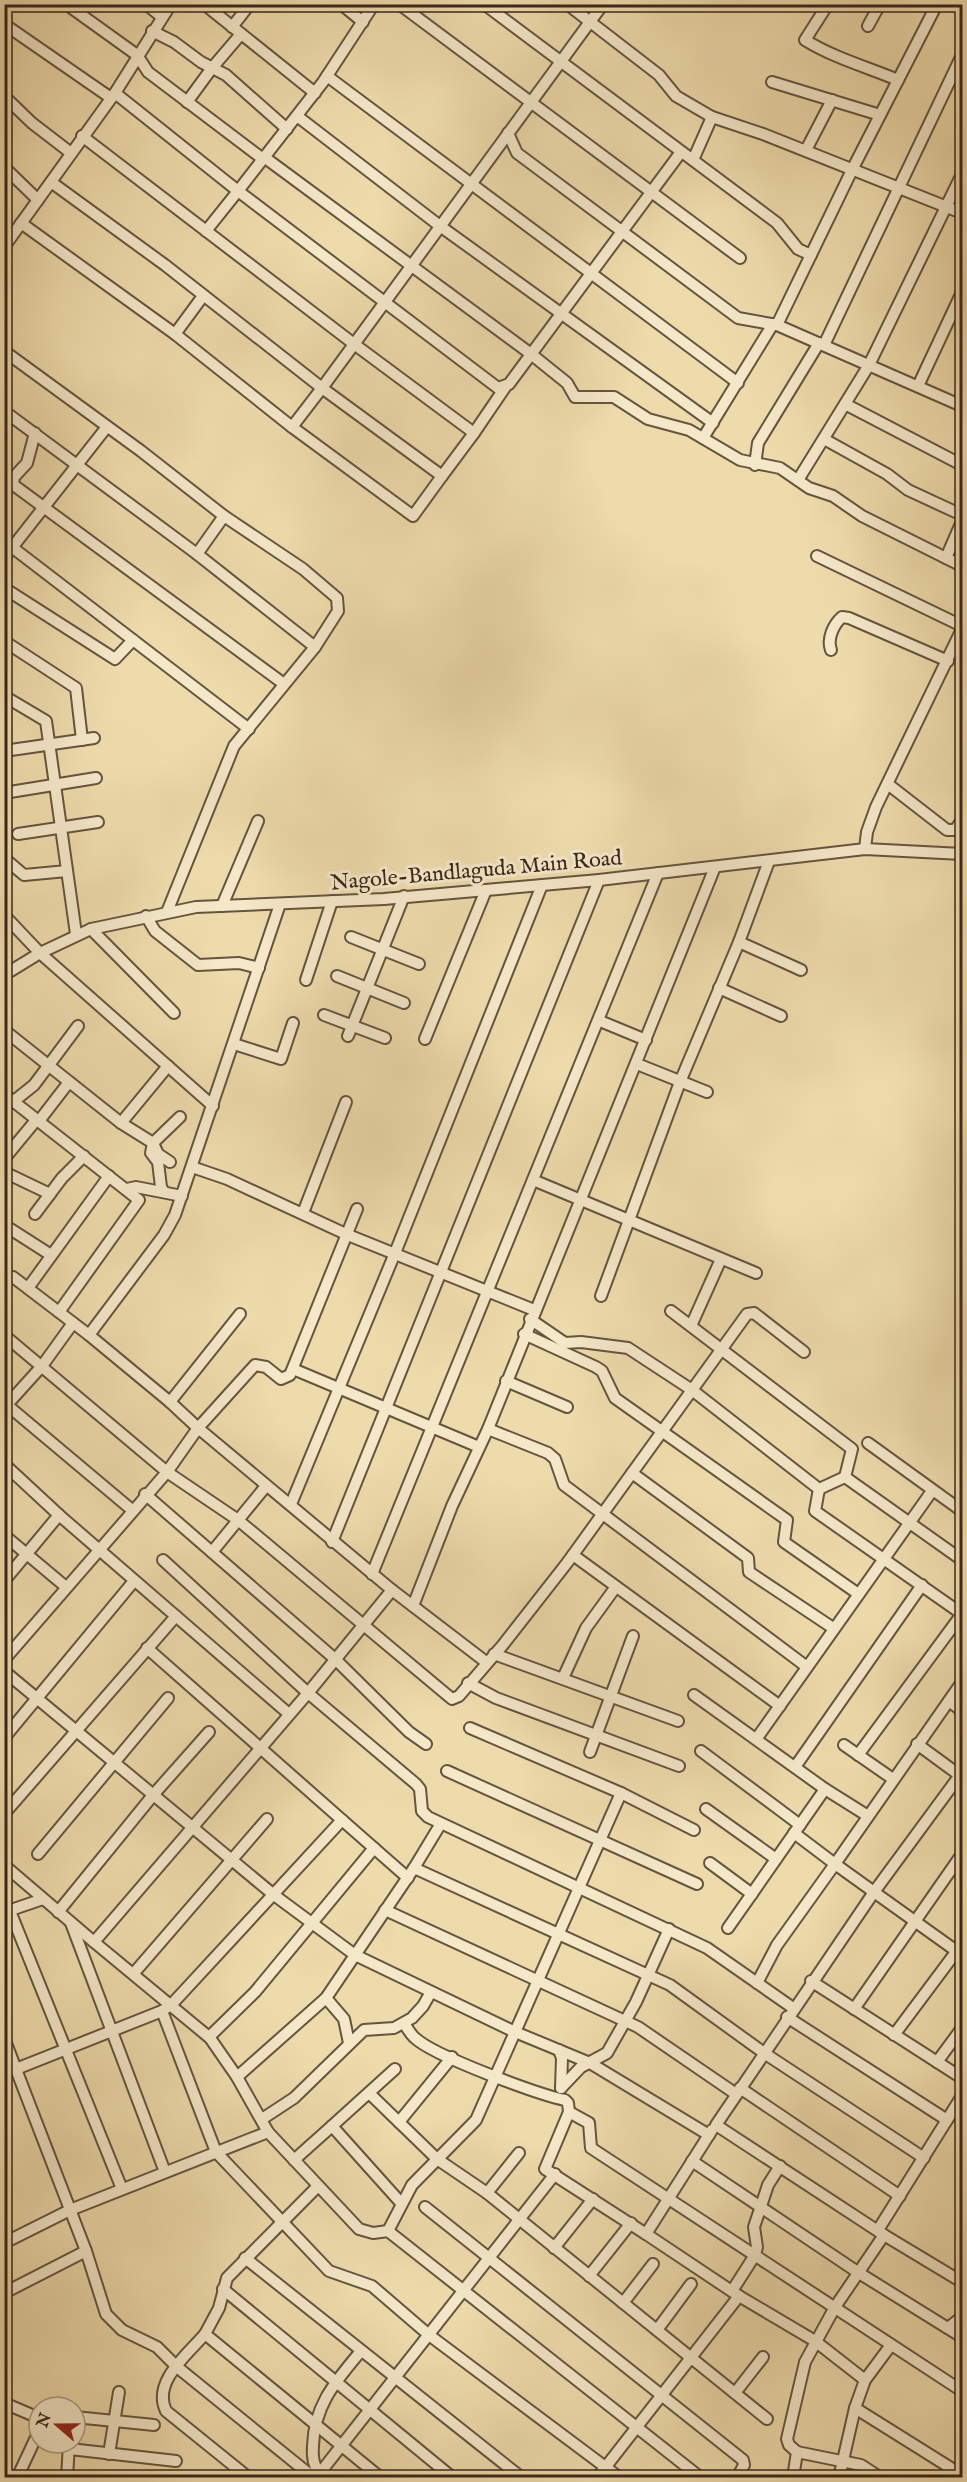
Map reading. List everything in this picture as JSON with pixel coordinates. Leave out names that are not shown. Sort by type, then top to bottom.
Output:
[{"type":"street","points":[[66,4],[137,55],[148,72],[187,102],[531,354],[567,383],[575,397],[614,397],[648,419],[689,430],[740,460],[754,465],[780,468],[809,488],[833,496],[862,516],[963,566]]},
{"type":"street","points":[[146,4],[162,17]]},
{"type":"street","points":[[4,246],[8,233],[21,224],[113,95],[171,4]]},
{"type":"street","points":[[204,4],[315,93]]},
{"type":"street","points":[[232,27],[250,4]]},
{"type":"street","points":[[341,4],[363,22]]},
{"type":"street","points":[[206,231],[315,93],[374,4]]},
{"type":"street","points":[[399,4],[740,258]]},
{"type":"street","points":[[484,4],[777,224],[798,249],[811,255]]},
{"type":"street","points":[[567,4],[659,75],[676,96],[712,117],[806,150],[963,213]]},
{"type":"street","points":[[292,427],[603,4]]},
{"type":"street","points":[[828,4],[805,40],[827,54],[866,66],[898,80]]},
{"type":"street","points":[[868,26],[880,4]]},
{"type":"street","points":[[703,438],[775,324],[937,4]]},
{"type":"street","points":[[4,24],[113,95],[492,384],[498,388],[506,386]]},
{"type":"street","points":[[152,31],[226,75],[287,129]]},
{"type":"street","points":[[187,102],[241,34]]},
{"type":"street","points":[[754,465],[758,443],[822,344],[963,55]]},
{"type":"street","points":[[327,76],[738,383]]},
{"type":"street","points":[[772,82],[880,115]]},
{"type":"street","points":[[4,96],[32,123],[71,153]]},
{"type":"street","points":[[806,150],[832,100]]},
{"type":"street","points":[[297,116],[440,226],[713,423]]},
{"type":"street","points":[[693,160],[712,117]]},
{"type":"street","points":[[508,133],[517,153],[738,318],[775,324],[963,406]]},
{"type":"street","points":[[82,136],[354,344],[474,432]]},
{"type":"street","points":[[21,224],[175,334],[292,427],[413,516],[506,386],[681,152]]},
{"type":"street","points":[[4,167],[38,200]]},
{"type":"street","points":[[798,480],[869,365],[963,174]]},
{"type":"street","points":[[51,182],[442,476]]},
{"type":"street","points":[[918,386],[963,292]]},
{"type":"street","points":[[175,334],[203,296]]},
{"type":"street","points":[[4,351],[106,428],[141,451],[224,516],[303,569],[337,598],[338,611],[315,647],[234,746],[167,912]]},
{"type":"street","points":[[845,404],[963,465]]},
{"type":"street","points":[[4,411],[196,554],[315,647]]},
{"type":"street","points":[[4,558],[9,544],[45,509],[106,428]]},
{"type":"street","points":[[34,433],[27,463],[9,481],[284,684]]},
{"type":"street","points":[[824,440],[886,474],[908,490],[963,515]]},
{"type":"street","points":[[196,554],[224,516]]},
{"type":"street","points":[[946,558],[963,521]]},
{"type":"street","points":[[9,544],[249,729]]},
{"type":"street","points":[[818,556],[963,628],[889,785],[876,807],[867,832],[865,849]]},
{"type":"street","points":[[4,588],[115,659],[133,640]]},
{"type":"street","points":[[831,650],[829,640],[837,621],[842,617],[948,661]]},
{"type":"street","points":[[4,641],[76,688],[82,740]]},
{"type":"street","points":[[4,696],[46,721],[76,934]]},
{"type":"street","points":[[4,751],[94,738]]},
{"type":"street","points":[[4,793],[54,787],[96,778]]},
{"type":"street","points":[[889,785],[947,830],[955,830],[963,820]]},
{"type":"street","points":[[222,906],[258,821]]},
{"type":"street","points":[[18,834],[98,822]]},
{"type":"street","name":"Nagole-Bandlaguda Main Road","points":[[5,975],[76,934],[167,912],[222,906],[332,901],[599,880],[865,849],[963,854]]},
{"type":"street","points":[[4,858],[24,875],[67,871]]},
{"type":"street","points":[[602,1296],[680,1082],[739,942],[769,861]]},
{"type":"street","points":[[413,1606],[488,1429],[524,1334],[637,1064],[715,867]]},
{"type":"street","points":[[372,1574],[600,1021],[658,873]]},
{"type":"street","points":[[332,1542],[599,880]]},
{"type":"street","points":[[291,1504],[395,1253],[542,885]]},
{"type":"street","points":[[425,1040],[486,890]]},
{"type":"street","points":[[348,1036],[404,896]]},
{"type":"street","points":[[306,980],[332,901]]},
{"type":"street","points":[[89,1335],[164,1235],[182,1196],[280,904]]},
{"type":"street","points":[[4,915],[40,953],[213,1106]]},
{"type":"street","points":[[146,916],[155,931],[198,965],[239,963],[259,968]]},
{"type":"street","points":[[91,929],[174,1013]]},
{"type":"street","points":[[351,937],[419,964]]},
{"type":"street","points":[[739,942],[801,970]]},
{"type":"street","points":[[337,976],[404,1003]]},
{"type":"street","points":[[719,988],[781,1016]]},
{"type":"street","points":[[324,1015],[385,1038]]},
{"type":"street","points":[[600,1021],[646,1040]]},
{"type":"street","points":[[234,1044],[281,1059],[293,1023]]},
{"type":"street","points":[[59,1312],[139,1202],[138,1198],[127,1189],[9,1097],[34,1085],[78,1026]]},
{"type":"street","points":[[4,1030],[121,1123],[153,1143],[158,1154],[170,1162]]},
{"type":"street","points":[[637,1064],[707,1092]]},
{"type":"street","points":[[121,1123],[168,1066]]},
{"type":"street","points":[[4,1159],[69,1082]]},
{"type":"street","points":[[303,1213],[346,1102]]},
{"type":"street","points":[[164,1192],[158,1162],[151,1153],[153,1143],[180,1117]]},
{"type":"street","points":[[35,1214],[84,1156]]},
{"type":"street","points":[[192,1167],[226,1179],[348,1235],[487,1291],[532,1315],[581,1360]]},
{"type":"street","points":[[4,1172],[50,1194]]},
{"type":"street","points":[[28,1288],[109,1176]]},
{"type":"street","points":[[533,1180],[756,1273]]},
{"type":"street","points":[[127,1189],[136,1187],[182,1196]]},
{"type":"street","points":[[4,1660],[98,1548],[167,1472],[198,1428],[255,1365],[266,1367],[285,1379],[292,1368],[357,1209]]},
{"type":"street","points":[[4,1225],[51,1255]]},
{"type":"street","points":[[691,1326],[721,1259]]},
{"type":"street","points":[[4,1277],[13,1277],[74,1323],[291,1504],[332,1542],[413,1606],[490,1658],[563,1678],[678,1721]]},
{"type":"street","points":[[671,1311],[852,1449],[845,1477]]},
{"type":"street","points":[[5,1336],[167,1472],[238,1520],[449,1698],[456,1698],[573,1556],[747,1314],[752,1312],[804,1352]]},
{"type":"street","points":[[170,1402],[240,1314]]},
{"type":"street","points":[[74,1323],[42,1366],[6,1407],[132,1510]]},
{"type":"street","points":[[524,1334],[602,1371],[615,1398],[786,1520],[784,1542],[857,1593]]},
{"type":"street","points":[[563,1343],[580,1342],[628,1348],[692,1390],[819,1489]]},
{"type":"street","points":[[292,1368],[479,1447]]},
{"type":"street","points":[[506,1381],[567,1407]]},
{"type":"street","points":[[488,1429],[548,1453],[555,1459],[564,1485],[807,1667]]},
{"type":"street","points":[[868,1443],[963,1511]]},
{"type":"street","points":[[4,1464],[134,1581],[289,1714]]},
{"type":"street","points":[[632,1473],[748,1558],[749,1572],[833,1628]]},
{"type":"street","points":[[819,1489],[845,1477]]},
{"type":"street","points":[[845,1477],[963,1560]]},
{"type":"street","points":[[212,1552],[267,1486]]},
{"type":"street","points":[[819,1489],[814,1511],[963,1614],[858,1755]]},
{"type":"street","points":[[757,1738],[908,1521],[932,1491]]},
{"type":"street","points":[[145,1494],[335,1659],[409,1732],[426,1744]]},
{"type":"street","points":[[4,1581],[59,1515]]},
{"type":"street","points":[[4,1535],[66,1587]]},
{"type":"street","points":[[573,1556],[780,1706]]},
{"type":"street","points":[[163,1560],[308,1693],[416,1784],[420,1789],[422,1811],[440,1825],[707,1948],[757,1983],[790,2013],[947,2121]]},
{"type":"street","points":[[4,1738],[134,1581]]},
{"type":"street","points":[[795,1767],[922,1585]]},
{"type":"street","points":[[563,1678],[586,1628],[615,1588]]},
{"type":"street","points":[[94,1942],[308,1693],[392,1590]]},
{"type":"street","points":[[4,1814],[76,1728],[176,1616]]},
{"type":"street","points":[[590,1752],[633,1636]]},
{"type":"street","points":[[147,1648],[408,1878]]},
{"type":"street","points":[[4,1671],[116,1761],[274,1895],[355,1955],[516,2032],[590,2063],[709,2135]]},
{"type":"street","points":[[757,1983],[777,1944],[963,1682]]},
{"type":"street","points":[[468,1683],[496,1698],[679,1766]]},
{"type":"street","points":[[694,1695],[825,1789],[868,1816]]},
{"type":"street","points":[[38,1854],[168,1698]]},
{"type":"street","points":[[949,1701],[963,1711]]},
{"type":"street","points":[[470,1728],[621,1793],[694,1830]]},
{"type":"street","points":[[58,1912],[154,1794],[209,1732]]},
{"type":"street","points":[[646,2234],[811,1981],[961,1776],[917,1744]]},
{"type":"street","points":[[844,1745],[893,1779]]},
{"type":"street","points":[[702,1751],[797,1829],[835,1864],[915,1921],[961,1950],[894,2035]]},
{"type":"street","points":[[447,1771],[697,1884]]},
{"type":"street","points":[[728,1928],[825,1789]]},
{"type":"street","points":[[388,2231],[412,2185],[476,2121],[621,1793]]},
{"type":"street","points":[[706,1809],[776,1859]]},
{"type":"street","points":[[134,1973],[267,1819]]},
{"type":"street","points":[[16,2069],[162,2012],[172,2004],[342,1820]]},
{"type":"street","points":[[237,2077],[326,1998],[408,1878],[440,1825]]},
{"type":"street","points":[[209,2037],[255,1992],[374,1848]]},
{"type":"street","points":[[854,2009],[963,1854]]},
{"type":"street","points":[[710,1863],[752,1894]]},
{"type":"street","points":[[4,1865],[209,2037],[237,2077],[268,2132],[359,2229],[373,2233],[388,2231],[636,2429],[701,2478]]},
{"type":"street","points":[[414,1868],[670,1985],[764,2053],[924,2158]]},
{"type":"street","points":[[43,1899],[7,1912],[122,2189]]},
{"type":"street","points":[[385,1910],[638,2027],[900,2196]]},
{"type":"street","points":[[70,1922],[110,2033],[158,2148],[165,2172]]},
{"type":"street","points":[[559,2093],[581,2067],[606,2053],[648,1975],[669,1929]]},
{"type":"street","points":[[811,1981],[963,2078]]},
{"type":"street","points":[[262,2119],[294,2098],[364,2030],[394,2028],[404,2024],[423,2006],[431,1992]]},
{"type":"street","points":[[326,1998],[344,2019],[349,2043]]},
{"type":"street","points":[[162,2012],[216,2152],[329,2271],[372,2286],[429,2334],[620,2478]]},
{"type":"street","points":[[404,2024],[414,2038],[452,2057],[496,2076],[559,2093],[568,2103],[569,2112],[545,2167],[736,2294],[815,2341],[865,2380]]},
{"type":"street","points":[[937,2062],[963,2028]]},
{"type":"street","points":[[4,2038],[86,2251],[106,2314],[113,2323],[150,2342],[177,2367],[316,2476]]},
{"type":"street","points":[[559,2050],[559,2093]]},
{"type":"street","points":[[399,2122],[452,2057]]},
{"type":"street","points":[[294,2160],[395,2069]]},
{"type":"street","points":[[369,2093],[437,2159],[487,2193],[767,2419]]},
{"type":"street","points":[[881,2478],[861,2465],[797,2452],[789,2445],[787,2439],[805,2362],[815,2341],[835,2307],[860,2273],[900,2196],[963,2096]]},
{"type":"street","points":[[569,2112],[589,2123],[591,2148],[963,2391]]},
{"type":"street","points":[[716,2125],[881,2233],[963,2282]]},
{"type":"street","points":[[332,2126],[401,2203]]},
{"type":"street","points":[[4,2242],[70,2210],[268,2132]]},
{"type":"street","points":[[487,2193],[519,2153]]},
{"type":"street","points":[[692,2161],[860,2273],[963,2337]]},
{"type":"street","points":[[597,2478],[692,2359],[736,2294],[755,2255],[757,2247],[754,2227],[768,2185],[780,2166]]},
{"type":"street","points":[[316,2476],[555,2174]]},
{"type":"street","points":[[249,2478],[166,2411],[160,2395],[177,2367],[205,2334],[219,2308],[227,2277],[318,2186]]},
{"type":"street","points":[[554,2248],[593,2199]]},
{"type":"street","points":[[425,2207],[743,2460],[744,2465],[737,2478]]},
{"type":"street","points":[[590,2276],[631,2223]]},
{"type":"street","points":[[4,2293],[86,2251]]},
{"type":"street","points":[[245,2258],[394,2379],[522,2478]]},
{"type":"street","points":[[623,2303],[653,2264]]},
{"type":"street","points":[[657,2330],[690,2284]]},
{"type":"street","points":[[223,2289],[453,2478]]},
{"type":"street","points":[[948,2328],[963,2317]]},
{"type":"street","points":[[205,2334],[381,2478]]},
{"type":"street","points":[[838,2478],[855,2408],[865,2380],[891,2345]]},
{"type":"street","points":[[316,2476],[314,2424],[325,2394],[361,2351]]},
{"type":"street","points":[[735,2393],[763,2357]]},
{"type":"street","points":[[109,2454],[119,2392]]},
{"type":"street","points":[[4,2403],[27,2413]]},
{"type":"street","points":[[855,2408],[963,2475]]},
{"type":"street","points":[[87,2418],[154,2425]]},
{"type":"street","points":[[87,2449],[176,2461]]},
{"type":"street","points":[[793,2478],[797,2452]]},
{"type":"street","points":[[17,2478],[28,2455]]},
{"type":"street","points":[[67,2478],[69,2455]]}]
